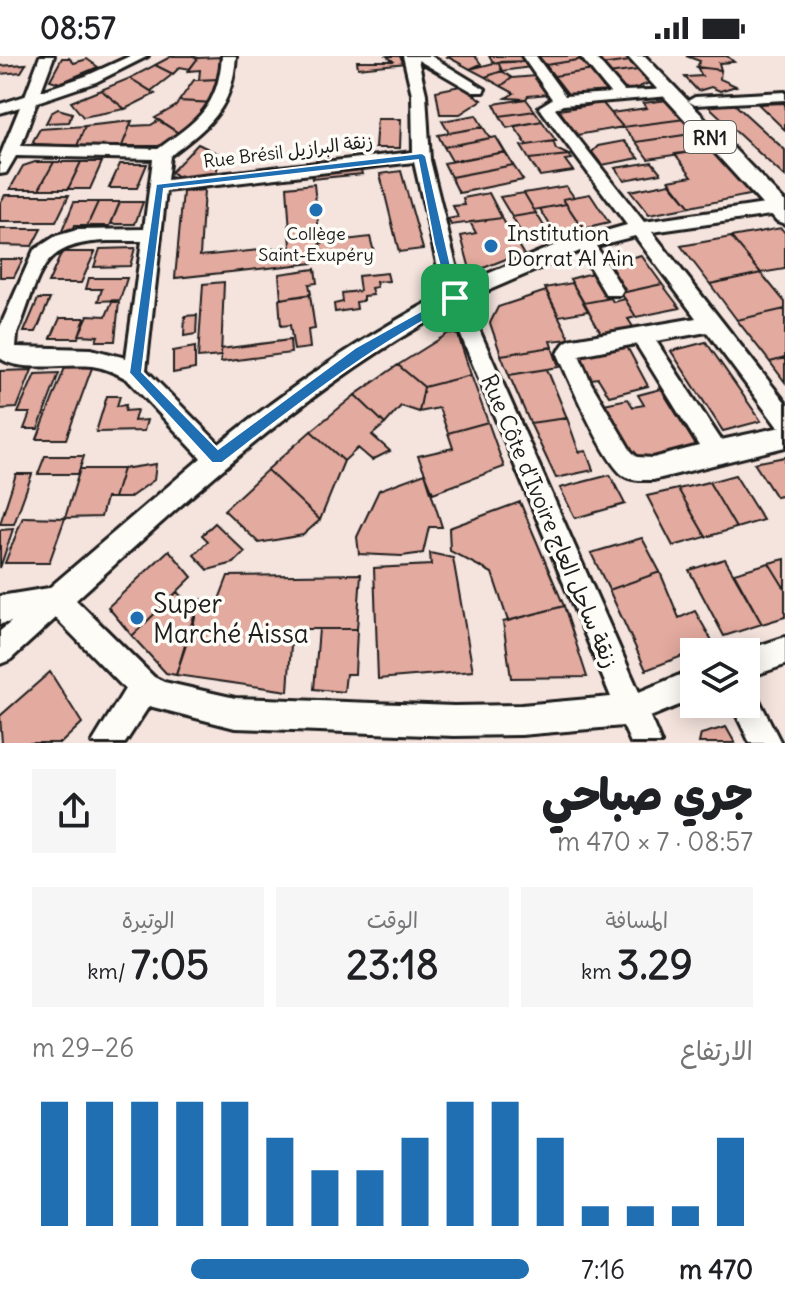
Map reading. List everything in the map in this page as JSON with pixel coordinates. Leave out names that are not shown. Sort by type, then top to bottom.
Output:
[{"type":"main road","name":"RN1","points":[[636,56],[783,207]]},
{"type":"main road","name":"RN1","points":[[651,56],[695,101],[783,207]]},
{"type":"street","points":[[0,169],[11,151],[47,56]]},
{"type":"street","points":[[0,109],[30,101],[141,56]]},
{"type":"street","points":[[11,151],[162,154],[207,118],[222,100],[229,56]]},
{"type":"street","name":"Rue Côte d'Ivoire زنقة ساحل العاج","points":[[410,56],[418,80],[422,156],[439,244],[455,298],[646,743]]},
{"type":"street","points":[[421,56],[478,89]]},
{"type":"street","points":[[529,56],[561,101]]},
{"type":"street","points":[[587,56],[620,96]]},
{"type":"street","points":[[670,92],[561,101],[549,103],[546,108],[785,419]]},
{"type":"street","points":[[695,101],[785,96]]},
{"type":"street","points":[[135,373],[162,154]]},
{"type":"street","name":"Rue Brésil زنقة البرازيل","points":[[160,186],[422,156]]},
{"type":"street","points":[[0,650],[217,458],[360,351],[404,324],[509,271],[585,243],[641,228],[783,207]]},
{"type":"street","points":[[152,235],[76,237],[61,239],[47,247],[40,255],[4,345],[7,354],[23,357],[105,358],[119,363],[135,373],[217,458]]},
{"type":"street","points":[[585,243],[613,290]]},
{"type":"street","points":[[712,323],[573,347],[568,354],[582,387],[623,459],[632,468],[653,469],[785,437]]},
{"type":"street","points":[[641,335],[716,452]]},
{"type":"street","points":[[0,610],[57,600]]},
{"type":"street","points":[[57,600],[144,687],[160,696],[224,711],[299,717],[507,720],[630,710],[680,690]]},
{"type":"street","points":[[760,659],[785,651]]},
{"type":"street","points":[[107,743],[144,687]]},
{"type":"street","points":[[753,718],[766,743]]},
{"type":"building","points":[[172,56],[198,58],[190,69],[180,67],[173,74],[155,65]]},
{"type":"building","points":[[387,56],[399,56],[407,63],[358,68],[357,61],[393,61]]},
{"type":"building","points":[[446,56],[475,56],[481,64],[470,69]]},
{"type":"building","points":[[489,56],[523,56],[527,61],[494,63]]},
{"type":"building","points":[[538,56],[582,56],[584,59],[546,65]]},
{"type":"building","points":[[593,56],[625,56],[630,61],[600,65]]},
{"type":"building","points":[[686,56],[727,56],[734,62],[719,63],[721,70],[697,67],[700,61]]},
{"type":"building","points":[[220,57],[218,79],[199,80],[200,70],[188,71],[198,58]]},
{"type":"building","points":[[62,58],[69,58],[74,63],[87,59],[98,67],[60,83],[50,80]]},
{"type":"building","points":[[584,59],[594,70],[554,76],[546,65]]},
{"type":"building","points":[[527,61],[531,67],[502,71],[498,62]]},
{"type":"building","points":[[630,61],[638,70],[608,74],[600,65]]},
{"type":"building","points":[[498,62],[502,71],[485,77],[470,69]]},
{"type":"building","points":[[26,64],[21,72],[0,74],[0,66]]},
{"type":"building","points":[[155,65],[173,74],[151,91],[130,78]]},
{"type":"building","points":[[697,67],[721,70],[720,79],[736,86],[720,91],[711,87],[698,91],[685,77],[702,76]]},
{"type":"building","points":[[594,70],[611,92],[568,94],[554,76]]},
{"type":"building","points":[[638,70],[649,83],[624,93],[608,74]]},
{"type":"building","points":[[502,71],[512,78],[501,86],[485,77]]},
{"type":"building","points":[[536,76],[549,94],[528,96],[526,99],[506,98],[514,93],[501,86],[512,78]]},
{"type":"building","points":[[130,78],[155,94],[125,109],[101,90]]},
{"type":"building","points":[[218,79],[213,103],[179,101],[194,80]]},
{"type":"building","points":[[460,86],[482,100],[460,114],[440,114],[436,91]]},
{"type":"building","points":[[101,90],[125,109],[83,117],[71,102]]},
{"type":"building","points":[[526,99],[535,111],[500,116],[494,104]]},
{"type":"building","points":[[600,100],[623,127],[577,135],[559,110],[591,105],[588,101]]},
{"type":"building","points":[[668,100],[685,119],[623,127],[611,113],[647,108],[643,103]]},
{"type":"building","points":[[730,100],[785,150],[785,177],[706,104]]},
{"type":"building","points":[[179,101],[213,103],[180,134],[155,118]]},
{"type":"building","points":[[785,103],[785,130],[758,104]]},
{"type":"building","points":[[58,109],[72,113],[69,122],[46,123],[51,113]]},
{"type":"building","points":[[535,111],[542,121],[507,128],[500,116]]},
{"type":"building","points":[[476,115],[483,127],[449,133],[442,121]]},
{"type":"building","points":[[377,119],[401,119],[400,148],[375,148]]},
{"type":"building","points":[[685,119],[698,133],[636,142],[623,127]]},
{"type":"building","points":[[159,120],[180,134],[160,146],[122,146],[130,126],[151,125]]},
{"type":"building","points":[[132,121],[122,146],[77,146],[85,126]]},
{"type":"building","points":[[542,121],[556,141],[527,145],[514,126]]},
{"type":"building","points":[[85,126],[77,146],[35,144],[33,141],[40,129]]},
{"type":"building","points":[[483,127],[490,138],[444,147],[438,135]]},
{"type":"building","points":[[698,133],[712,149],[648,159],[636,142]]},
{"type":"building","points":[[496,137],[505,152],[452,161],[444,147]]},
{"type":"building","points":[[553,141],[556,149],[569,155],[529,159],[521,146]]},
{"type":"building","points":[[624,141],[639,158],[602,165],[592,152],[598,146]]},
{"type":"building","points":[[198,144],[221,155],[216,173],[181,179],[171,172]]},
{"type":"building","points":[[712,149],[754,194],[690,207],[669,180],[692,176],[675,154]]},
{"type":"building","points":[[505,152],[513,165],[451,177],[444,163]]},
{"type":"building","points":[[569,155],[572,159],[565,160],[573,171],[540,176],[529,159]]},
{"type":"building","points":[[35,162],[54,162],[39,189],[10,189],[23,166]]},
{"type":"building","points":[[54,162],[81,162],[68,189],[39,189]]},
{"type":"building","points":[[81,162],[102,162],[90,189],[68,189]]},
{"type":"building","points":[[652,162],[661,173],[624,180],[615,168]]},
{"type":"building","points":[[120,164],[147,164],[137,188],[109,188]]},
{"type":"building","points":[[513,165],[523,180],[459,193],[451,177]]},
{"type":"building","points":[[360,167],[362,174],[312,179],[311,173]]},
{"type":"building","points":[[401,171],[423,249],[399,252],[380,174]]},
{"type":"building","points":[[670,183],[690,207],[649,215],[630,191]]},
{"type":"building","points":[[314,184],[322,262],[175,278],[183,192],[204,190],[200,256],[291,247],[287,187]]},
{"type":"building","points":[[566,186],[574,197],[563,199],[566,204],[534,210],[524,193]]},
{"type":"building","points":[[489,193],[502,218],[451,225],[448,219],[458,217],[453,206],[465,205],[463,198]]},
{"type":"building","points":[[524,193],[536,213],[512,217],[500,197]]},
{"type":"building","points":[[590,194],[609,223],[583,229],[563,199]]},
{"type":"building","points":[[5,195],[69,195],[56,222],[0,222],[0,203]]},
{"type":"building","points":[[74,202],[98,202],[87,226],[74,226],[70,236],[60,236]]},
{"type":"building","points":[[98,202],[120,202],[110,226],[87,226]]},
{"type":"building","points":[[120,202],[143,202],[135,224],[111,224]]},
{"type":"building","points":[[566,204],[583,229],[557,236],[540,209]]},
{"type":"building","points":[[536,213],[547,231],[553,230],[558,237],[527,244],[512,217]]},
{"type":"building","name":"Institution Dorrat Al Ain","points":[[502,218],[525,257],[515,260],[511,257],[471,273],[461,236],[476,233],[470,222]]},
{"type":"building","points":[[781,228],[785,233],[785,269],[761,273],[731,237]]},
{"type":"building","points":[[0,229],[41,229],[32,246],[0,245]]},
{"type":"building","points":[[370,237],[374,252],[323,259],[320,243]]},
{"type":"building","points":[[731,237],[761,273],[710,284],[681,246]]},
{"type":"building","points":[[135,248],[130,266],[94,267],[100,249]]},
{"type":"building","points":[[62,252],[95,252],[81,283],[48,283]]},
{"type":"building","points":[[641,255],[662,284],[621,293],[605,266]]},
{"type":"building","points":[[0,259],[23,259],[14,277],[0,277]]},
{"type":"building","points":[[315,269],[317,283],[309,284],[311,294],[281,299],[279,274]]},
{"type":"building","points":[[596,272],[611,298],[584,303],[570,279]]},
{"type":"building","points":[[387,273],[389,281],[376,282],[377,287],[371,288],[373,295],[363,296],[363,301],[356,302],[357,309],[335,312],[334,304],[343,302],[342,293],[360,291],[358,276]]},
{"type":"building","points":[[761,273],[785,302],[785,309],[737,320],[710,284]]},
{"type":"building","points":[[89,278],[127,278],[120,300],[98,301],[102,289],[86,289]]},
{"type":"building","points":[[224,282],[221,356],[198,358],[203,284]]},
{"type":"building","points":[[572,283],[588,311],[559,316],[545,288]]},
{"type":"building","points":[[662,284],[680,308],[636,317],[621,293]]},
{"type":"building","points":[[546,291],[570,339],[550,341],[552,347],[501,355],[490,323],[498,307]]},
{"type":"building","points":[[310,295],[315,329],[308,330],[310,348],[294,350],[290,325],[281,326],[279,299]]},
{"type":"building","points":[[611,298],[613,302],[625,299],[636,317],[628,319],[635,330],[602,335],[584,303]]},
{"type":"building","points":[[38,299],[50,299],[36,332],[24,332]]},
{"type":"building","points":[[112,302],[119,302],[115,341],[96,341],[98,336],[79,335],[88,315],[106,316]]},
{"type":"building","points":[[785,309],[785,358],[770,362],[737,320]]},
{"type":"building","points":[[197,315],[196,334],[184,336],[185,316]]},
{"type":"building","points":[[60,318],[85,318],[78,338],[51,338]]},
{"type":"building","points":[[449,333],[458,335],[471,375],[424,387],[398,365]]},
{"type":"building","points":[[290,340],[291,353],[221,362],[221,349]]},
{"type":"building","points":[[706,342],[761,421],[723,431],[671,351]]},
{"type":"building","points":[[625,343],[648,386],[609,396],[598,378],[591,379],[577,355]]},
{"type":"building","points":[[195,347],[195,369],[173,373],[173,351]]},
{"type":"building","points":[[552,347],[559,367],[509,375],[501,355]]},
{"type":"building","points":[[785,358],[785,382],[770,362]]},
{"type":"building","points":[[66,365],[93,365],[66,439],[37,439]]},
{"type":"building","points":[[398,365],[424,387],[419,412],[401,406],[385,424],[355,395]]},
{"type":"building","points":[[547,369],[567,418],[530,423],[509,375]]},
{"type":"building","points":[[32,370],[17,408],[0,409],[0,371]]},
{"type":"building","points":[[59,373],[38,429],[24,429],[30,413],[18,413],[35,374]]},
{"type":"building","points":[[471,375],[488,422],[448,433],[439,408],[419,412],[424,387]]},
{"type":"building","points":[[661,389],[697,447],[641,468],[632,462],[604,404],[628,399],[633,407],[644,405],[638,395]]},
{"type":"building","points":[[355,395],[385,424],[372,435],[390,451],[372,460],[358,448],[344,461],[311,431]]},
{"type":"building","points":[[107,396],[120,396],[117,406],[126,405],[125,411],[137,410],[134,421],[147,420],[144,431],[96,432]]},
{"type":"building","points":[[567,418],[579,452],[586,451],[593,470],[556,478],[530,423]]},
{"type":"building","points":[[488,422],[504,467],[433,493],[418,456],[453,448],[448,433]]},
{"type":"building","points":[[311,431],[344,461],[320,520],[267,470]]},
{"type":"building","points":[[45,456],[84,456],[78,474],[38,474]]},
{"type":"building","points":[[785,457],[785,495],[776,497],[754,463]]},
{"type":"building","points":[[156,464],[154,480],[129,498],[114,498],[123,469]]},
{"type":"building","points":[[80,469],[123,469],[114,498],[106,498],[101,517],[65,518]]},
{"type":"building","points":[[267,470],[320,520],[303,535],[259,543],[224,510]]},
{"type":"building","points":[[425,473],[442,527],[429,527],[423,553],[402,556],[359,554],[357,537],[379,490]]},
{"type":"building","points":[[16,474],[32,474],[14,524],[0,524]]},
{"type":"building","points":[[610,475],[625,504],[575,518],[560,488]]},
{"type":"building","points":[[735,475],[763,520],[736,528],[709,482]]},
{"type":"building","points":[[709,482],[736,528],[706,537],[678,489]]},
{"type":"building","points":[[678,489],[706,537],[673,546],[647,496]]},
{"type":"building","points":[[520,502],[564,606],[508,621],[492,573],[450,551],[449,528]]},
{"type":"building","points":[[23,517],[65,518],[49,563],[5,563]]},
{"type":"building","points":[[215,523],[245,552],[234,563],[208,570],[194,555],[208,541],[202,535]]},
{"type":"building","points":[[13,529],[0,568],[0,530]]},
{"type":"building","points":[[642,538],[660,572],[609,590],[591,553]]},
{"type":"building","points":[[169,550],[192,577],[132,636],[108,607]]},
{"type":"building","points":[[430,553],[453,558],[473,671],[378,679],[374,568],[431,565]]},
{"type":"building","points":[[725,559],[762,624],[724,636],[689,570]]},
{"type":"building","points":[[785,559],[785,589],[769,563]]},
{"type":"building","points":[[769,563],[785,589],[785,617],[762,624],[734,573]]},
{"type":"building","points":[[660,572],[679,618],[695,611],[711,638],[680,638],[680,657],[646,670],[609,590]]},
{"type":"building","points":[[361,574],[357,629],[292,629],[288,691],[176,675],[199,599],[218,602],[228,576]]},
{"type":"building","points":[[177,592],[197,612],[176,675],[166,673],[132,636]]},
{"type":"building","points":[[564,606],[587,677],[511,678],[503,622]]},
{"type":"building","points":[[319,629],[357,629],[355,674],[346,674],[344,692],[314,689]]},
{"type":"building","points":[[50,672],[82,723],[61,743],[2,743],[0,716]]},
{"type":"building","points":[[726,727],[735,743],[699,743],[701,734]]},
{"type":"place","name":"Collège Saint-Exupéry","points":[[316,210]]},
{"type":"place","name":"Institution Dorrat Al Ain","points":[[491,246]]},
{"type":"place","name":"Super Marché Aissa","points":[[137,618]]},
{"type":"route","points":[[422,156],[439,244],[455,298],[360,351],[217,458],[135,373],[160,186],[422,156]]}]
